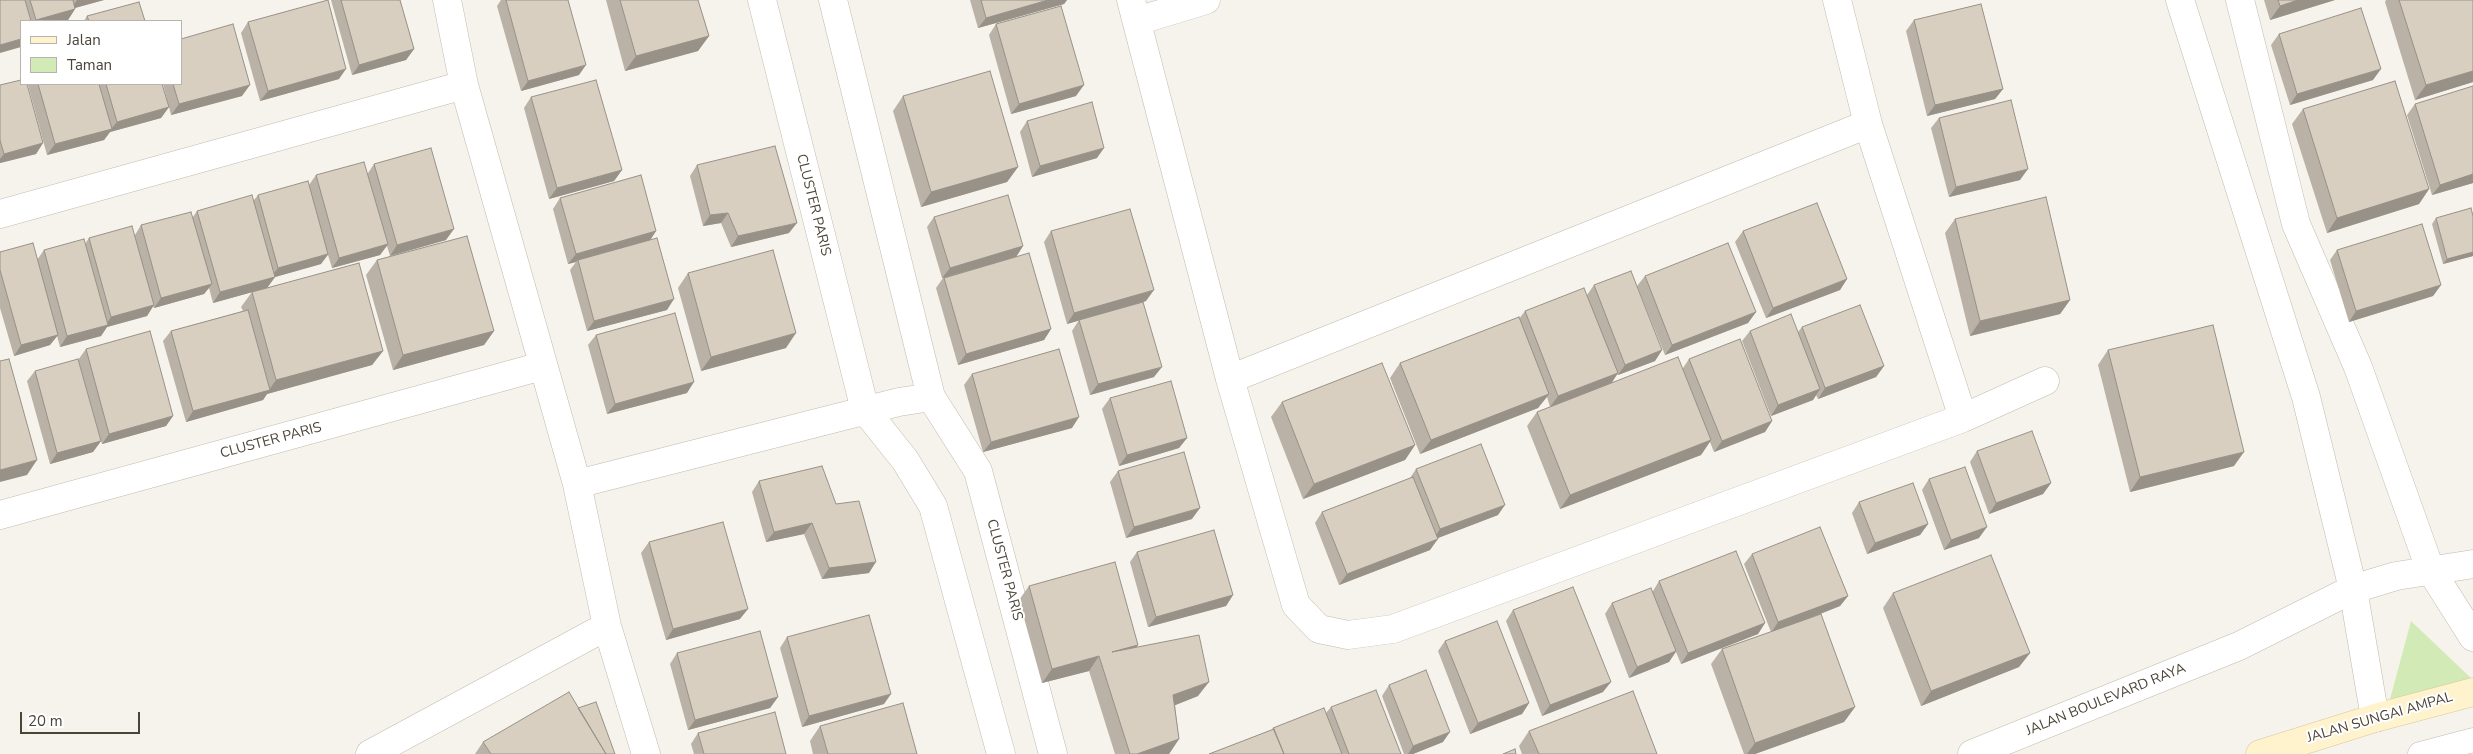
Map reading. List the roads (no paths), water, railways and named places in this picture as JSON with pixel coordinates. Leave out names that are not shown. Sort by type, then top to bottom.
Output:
[{"type":"main road","name":"JALAN SUNGAI AMPAL","points":[[2260,754],[2375,718],[2473,692]]},
{"type":"street","points":[[447,0],[464,85],[542,366],[577,484],[607,626],[646,754]]},
{"type":"street","name":"CLUSTER PARIS","points":[[762,0],[864,410],[905,460],[933,506],[1001,754]]},
{"type":"street","name":"CLUSTER PARIS","points":[[833,0],[931,396],[978,471],[1053,754]]},
{"type":"street","points":[[1206,0],[1134,10],[1230,379],[1296,605],[1319,629],[1348,635],[1393,629],[1963,418],[2045,381]]},
{"type":"street","points":[[1837,0],[1868,124],[1963,418]]},
{"type":"street","points":[[2180,0],[2306,397],[2353,589],[2375,718]]},
{"type":"street","points":[[2240,0],[2296,224],[2358,367],[2430,569],[2473,637]]},
{"type":"street","points":[[0,214],[464,85]]},
{"type":"street","points":[[1230,379],[1868,124]]},
{"type":"street","name":"CLUSTER PARIS","points":[[0,515],[542,366]]},
{"type":"street","points":[[577,484],[864,410],[931,396]]},
{"type":"street","name":"JALAN BOULEVARD RAYA","points":[[1972,754],[2239,646],[2353,589],[2396,576],[2430,569],[2473,564]]},
{"type":"street","points":[[370,754],[607,626]]},
{"type":"lane","points":[[2420,754],[2473,740]]}]
